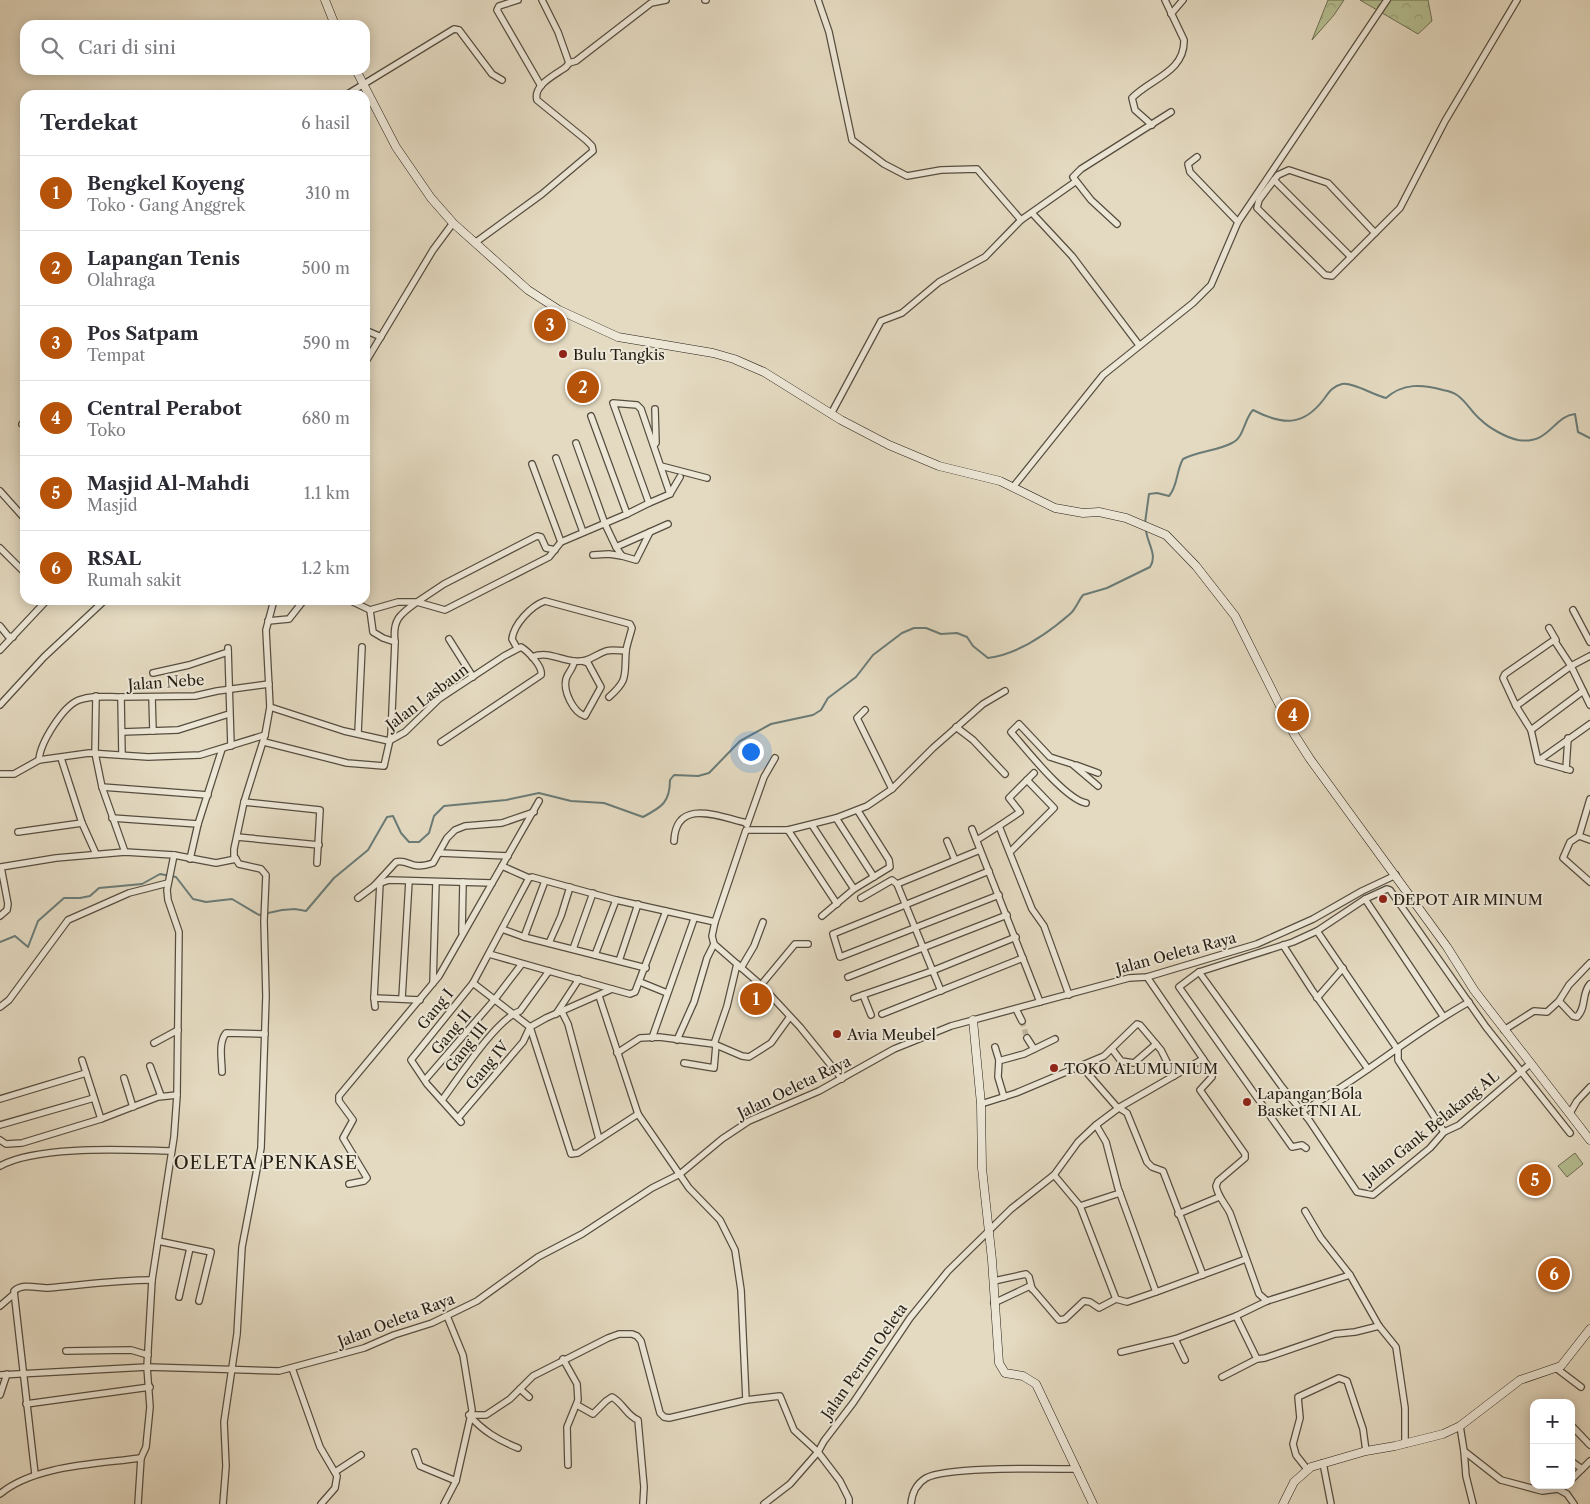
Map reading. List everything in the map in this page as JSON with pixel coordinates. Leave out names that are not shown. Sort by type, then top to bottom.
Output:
[{"type":"street","points":[[325,0],[332,20]]},
{"type":"street","points":[[518,0],[499,6],[497,10],[541,86]]},
{"type":"street","points":[[542,0],[558,32],[569,63]]},
{"type":"street","points":[[476,242],[527,206],[593,151],[586,140],[537,100],[536,93],[541,86],[650,3],[666,0]]},
{"type":"street","points":[[818,0],[828,32],[852,140],[884,164],[907,176],[941,170],[977,169],[1021,220]]},
{"type":"street","points":[[1152,125],[1150,121],[1135,110],[1132,98],[1173,68],[1181,56],[1184,40],[1165,0]]},
{"type":"street","points":[[1171,14],[1183,0]]},
{"type":"street","points":[[1013,487],[1088,391],[1103,375],[1193,303],[1211,285],[1238,222],[1387,0]]},
{"type":"street","points":[[1375,233],[1328,183],[1289,170],[1278,175],[1259,200],[1258,208],[1327,277],[1332,276],[1375,233],[1404,202],[1445,121],[1517,0]]},
{"type":"street","points":[[355,90],[456,28],[492,74],[502,80]]},
{"type":"street","points":[[359,75],[367,90]]},
{"type":"street","points":[[370,97],[396,147],[421,186],[453,223],[528,290],[559,310],[618,337],[713,353],[734,359],[764,372],[831,414],[889,445],[940,466],[982,475],[1013,487],[1055,508],[1084,513],[1099,512],[1126,518],[1166,535],[1222,597],[1235,616],[1294,734],[1345,809],[1396,875],[1504,1030],[1590,1140]]},
{"type":"street","points":[[1117,224],[1075,182],[1073,177],[1081,169],[1171,112]]},
{"type":"street","points":[[1197,157],[1188,164],[1190,172],[1238,222]]},
{"type":"street","points":[[1274,180],[1351,257]]},
{"type":"street","points":[[831,414],[881,321],[905,311],[939,282],[985,257],[1021,220],[1075,182]]},
{"type":"street","points":[[1032,213],[1072,256],[1139,345]]},
{"type":"street","points":[[370,355],[432,250],[453,223]]},
{"type":"street","points":[[370,332],[381,337]]},
{"type":"street","points":[[649,503],[613,403],[637,405],[641,410],[670,494]]},
{"type":"street","points":[[654,444],[656,443],[655,408]]},
{"type":"street","points":[[591,416],[626,514]]},
{"type":"street","points":[[576,443],[605,524],[622,556]]},
{"type":"street","points":[[556,458],[583,532]]},
{"type":"street","points":[[532,464],[561,542]]},
{"type":"street","points":[[661,466],[707,478]]},
{"type":"street","points":[[360,605],[370,610],[398,602],[417,602],[445,610],[549,557],[561,542],[670,494],[680,477]]},
{"type":"street","points":[[0,491],[20,513]]},
{"type":"street","points":[[616,547],[668,524]]},
{"type":"street","points":[[593,555],[609,554],[636,560],[650,532]]},
{"type":"street","points":[[0,774],[14,774],[39,760],[95,753],[185,757],[222,750],[265,738],[347,763],[382,767],[386,764],[389,740],[396,642],[394,630],[395,623],[403,612],[444,584],[536,536],[541,537],[546,548],[554,550]]},
{"type":"street","points":[[0,548],[20,568]]},
{"type":"street","points":[[441,742],[541,675],[542,672],[532,658],[521,647],[517,648],[512,639],[513,632],[529,612],[545,601],[631,625],[626,651],[626,677],[609,697]]},
{"type":"street","points":[[0,650],[42,605]]},
{"type":"street","points":[[0,705],[44,657],[100,605]]},
{"type":"street","points":[[225,1503],[224,1422],[238,1320],[242,1247],[261,1148],[265,1034],[264,921],[267,879],[265,873],[261,870],[239,864],[236,860],[234,849],[244,802],[265,738],[270,707],[266,642],[268,621],[273,605]]},
{"type":"street","points":[[268,621],[289,619],[300,605]]},
{"type":"street","points":[[370,610],[373,632],[383,638],[396,642]]},
{"type":"street","points":[[1573,610],[1590,642]]},
{"type":"street","points":[[0,626],[8,636],[12,637]]},
{"type":"street","points":[[1549,628],[1571,666],[1590,705]]},
{"type":"street","points":[[449,639],[473,678]]},
{"type":"street","points":[[1538,761],[1530,730],[1503,680],[1504,676],[1552,640],[1556,640]]},
{"type":"street","points":[[358,732],[362,647]]},
{"type":"street","name":"Jalan Lasbaun","points":[[270,707],[344,731],[358,732],[389,740],[405,732],[439,699],[517,648]]},
{"type":"street","points":[[153,672],[183,666],[228,650],[229,714],[232,746]]},
{"type":"street","points":[[532,658],[544,654],[582,661],[592,660],[607,650],[626,651]]},
{"type":"street","points":[[1516,706],[1571,666],[1590,656]]},
{"type":"street","points":[[574,661],[565,682],[566,691],[577,712],[585,716],[601,687],[588,663],[582,661]]},
{"type":"street","name":"Jalan Nebe","points":[[122,755],[122,697],[195,696],[269,684]]},
{"type":"street","points":[[746,830],[788,830],[812,825],[858,811],[875,802],[892,789],[956,727],[983,704],[1005,691]]},
{"type":"street","points":[[1530,730],[1584,691]]},
{"type":"street","points":[[39,760],[47,736],[71,704],[96,696],[122,697]]},
{"type":"street","points":[[96,696],[95,753],[102,787],[125,852]]},
{"type":"street","points":[[152,697],[153,731]]},
{"type":"street","points":[[865,710],[857,718],[892,789]]},
{"type":"street","points":[[122,732],[186,728],[229,714]]},
{"type":"street","points":[[1086,803],[1078,802],[1042,767],[1011,732],[1019,724],[1053,758],[1098,773]]},
{"type":"street","points":[[1538,761],[1590,724]]},
{"type":"street","points":[[956,727],[972,740],[1005,774]]},
{"type":"street","points":[[1538,761],[1568,770],[1568,738]]},
{"type":"street","points":[[190,859],[198,824],[222,750]]},
{"type":"street","points":[[61,758],[82,823],[96,854]]},
{"type":"street","points":[[775,758],[764,777],[747,823],[712,936],[714,944],[761,985],[842,1079]]},
{"type":"street","points":[[1042,767],[1053,758]]},
{"type":"street","points":[[1072,764],[1098,786]]},
{"type":"street","points":[[977,840],[1020,812],[1009,798],[1034,773]]},
{"type":"street","points":[[1010,852],[1054,808],[1027,780]]},
{"type":"street","points":[[102,787],[208,795]]},
{"type":"street","points":[[1590,799],[1579,836],[1570,842],[1563,858],[1590,882]]},
{"type":"street","points":[[349,1184],[364,1181],[366,1178],[342,1138],[353,1120],[339,1101],[339,1096],[433,984],[539,801]]},
{"type":"street","points":[[244,802],[320,810],[317,863]]},
{"type":"street","points":[[822,916],[854,889],[890,868],[890,863],[858,811]]},
{"type":"street","points":[[374,886],[396,862],[401,861],[412,866],[424,866],[435,860],[447,838],[459,828],[502,823],[534,812]]},
{"type":"street","points":[[674,841],[677,825],[687,816],[701,812],[747,823]]},
{"type":"street","points":[[112,818],[198,824]]},
{"type":"street","points":[[836,818],[874,877]]},
{"type":"street","points":[[18,832],[82,823]]},
{"type":"street","points":[[812,825],[854,889]]},
{"type":"street","points":[[999,826],[1032,909],[1044,926],[1069,995]]},
{"type":"street","points":[[972,829],[1040,1002]]},
{"type":"street","points":[[788,830],[837,904]]},
{"type":"street","points":[[1579,836],[1590,840]]},
{"type":"street","points":[[237,837],[319,846]]},
{"type":"street","points":[[948,841],[955,860]]},
{"type":"street","points":[[896,884],[980,850]]},
{"type":"street","points":[[1,914],[8,907],[3,891],[0,866],[125,852],[174,855],[216,863],[236,860]]},
{"type":"street","points":[[440,853],[508,856]]},
{"type":"street","points":[[138,1504],[141,1458],[148,1433],[150,1388],[147,1366],[152,1280],[177,1095],[179,932],[168,900],[169,880],[174,855]]},
{"type":"street","points":[[502,866],[529,878],[532,877],[694,919],[715,922]]},
{"type":"street","points":[[989,871],[833,934],[840,957],[998,895]]},
{"type":"street","name":"Jalan Oeleta Raya","points":[[0,1375],[147,1366],[271,1371],[292,1368],[364,1348],[447,1316],[482,1298],[538,1257],[582,1234],[652,1188],[680,1174],[722,1139],[749,1121],[842,1079],[894,1049],[940,1029],[1130,978],[1146,977],[1244,949],[1276,937],[1396,875]]},
{"type":"street","name":"Gang I","points":[[425,1080],[411,1063],[412,1056],[473,983],[529,878]]},
{"type":"street","points":[[0,1008],[9,1000],[68,920],[129,893],[169,880]]},
{"type":"street","points":[[358,898],[374,886],[388,880],[492,883]]},
{"type":"street","points":[[861,898],[892,880],[896,884],[941,991]]},
{"type":"street","points":[[402,998],[409,881]]},
{"type":"street","points":[[524,937],[546,881]]},
{"type":"street","points":[[433,984],[436,882]]},
{"type":"street","points":[[462,932],[463,882]]},
{"type":"street","points":[[375,1006],[380,883]]},
{"type":"street","points":[[549,943],[570,887]]},
{"type":"street","points":[[1306,1148],[1302,1145],[1292,1147],[1179,986],[1199,972],[1283,945],[1318,931],[1365,899],[1384,890],[1390,890],[1520,1072],[1570,1133]]},
{"type":"street","points":[[573,948],[593,893]]},
{"type":"street","points":[[1365,899],[1443,1016]]},
{"type":"street","points":[[595,955],[616,900]]},
{"type":"street","points":[[619,961],[638,904]]},
{"type":"street","points":[[489,954],[521,965],[633,994],[646,968],[666,912]]},
{"type":"street","points":[[848,977],[1007,914]]},
{"type":"street","points":[[652,1038],[694,919]]},
{"type":"street","points":[[684,1063],[714,1068],[715,1044],[739,966],[754,946],[763,922]]},
{"type":"street","points":[[502,929],[524,937],[646,968]]},
{"type":"street","points":[[1318,931],[1398,1050],[1398,1060],[1444,1132]]},
{"type":"street","points":[[854,998],[932,971],[1016,937]]},
{"type":"street","points":[[677,1040],[694,1002],[707,958],[714,944]]},
{"type":"street","points":[[761,985],[795,944],[808,944]]},
{"type":"street","points":[[1283,945],[1317,998],[1368,1069]]},
{"type":"street","points":[[882,1014],[1024,958]]},
{"type":"street","points":[[1504,1030],[1534,1011],[1547,1012],[1558,1002],[1569,985],[1590,962]]},
{"type":"street","name":"Gang II","points":[[425,1080],[495,999],[521,965]]},
{"type":"street","points":[[1317,998],[1343,968]]},
{"type":"street","name":"Gang III","points":[[442,1100],[498,1026],[513,1013],[520,1011],[549,971]]},
{"type":"street","name":"Jalan Gank Belakang AL","points":[[1199,972],[1266,1066],[1302,1111],[1357,1192],[1369,1196],[1373,1196],[1430,1148],[1444,1132],[1458,1125],[1530,1063]]},
{"type":"street","points":[[1146,977],[1204,1059],[1212,1074],[1210,1080],[1200,1090],[1246,1155],[1216,1184],[1219,1197],[1224,1201],[1230,1213],[1259,1294],[1267,1300]]},
{"type":"street","points":[[559,1013],[579,979]]},
{"type":"street","points":[[640,982],[668,993]]},
{"type":"street","points":[[473,983],[530,1027],[569,1152],[573,1155],[578,1154],[638,1114]]},
{"type":"street","points":[[1558,1002],[1573,1016],[1577,1017],[1584,1006],[1585,991],[1590,984]]},
{"type":"street","points":[[530,1027],[612,989]]},
{"type":"street","points":[[863,995],[871,1016]]},
{"type":"street","points":[[599,996],[638,1114],[689,1188],[720,1220],[735,1250],[741,1290],[746,1400]]},
{"type":"street","points":[[374,998],[420,1000]]},
{"type":"street","points":[[1302,1111],[1332,1095],[1398,1050],[1443,1016],[1469,1002]]},
{"type":"street","points":[[1016,1009],[1022,1021]]},
{"type":"street","points":[[559,1013],[568,1024],[599,1139]]},
{"type":"street","points":[[617,1053],[640,1038],[659,1037],[715,1044],[742,1056],[749,1057],[768,1046],[789,1018]]},
{"type":"street","points":[[973,1020],[981,1104],[980,1136],[987,1235],[994,1281],[994,1303],[1000,1367],[1008,1374],[1023,1376],[1036,1384],[1093,1504]]},
{"type":"street","points":[[981,1104],[1082,1067],[1104,1056],[1139,1024],[1156,1044],[1174,1076]]},
{"type":"street","name":"Gang IV","points":[[442,1100],[460,1119],[523,1042],[530,1027]]},
{"type":"street","points":[[154,1043],[178,1030]]},
{"type":"street","points":[[222,1072],[221,1048],[226,1034],[265,1034]]},
{"type":"street","points":[[1027,1038],[1034,1049]]},
{"type":"street","points":[[999,1060],[1034,1049],[1055,1039]]},
{"type":"street","points":[[1112,1049],[1121,1061],[1134,1063],[1156,1044]]},
{"type":"street","points":[[995,1048],[999,1060],[998,1077],[1004,1097]]},
{"type":"street","name":"Jalan Perum Oeleta","points":[[764,1504],[790,1484],[818,1452],[910,1318],[948,1271],[1012,1209],[1054,1175],[1078,1142],[1096,1125],[1120,1107],[1204,1059]]},
{"type":"street","points":[[82,1060],[101,1119]]},
{"type":"street","points":[[150,1066],[161,1096]]},
{"type":"street","points":[[1082,1067],[1127,1113],[1147,1162],[1152,1167],[1163,1171],[1203,1275]]},
{"type":"street","points":[[0,1099],[86,1073]]},
{"type":"street","points":[[124,1078],[133,1107]]},
{"type":"street","points":[[425,1080],[442,1100]]},
{"type":"street","points":[[1570,1113],[1577,1101],[1590,1087]]},
{"type":"street","points":[[0,1140],[13,1145],[22,1144],[101,1119],[161,1096],[177,1095]]},
{"type":"street","points":[[0,1125],[94,1098]]},
{"type":"street","points":[[1096,1125],[1106,1142],[1120,1193],[1156,1292]]},
{"type":"street","points":[[0,1166],[23,1158],[57,1153],[170,1151]]},
{"type":"street","points":[[1054,1175],[1080,1206],[1116,1299]]},
{"type":"street","points":[[1080,1206],[1120,1193]]},
{"type":"street","points":[[1178,1214],[1219,1197]]},
{"type":"street","points":[[1305,1211],[1321,1238],[1350,1275],[1379,1326],[1392,1339],[1399,1359],[1405,1408],[1405,1444]]},
{"type":"street","points":[[158,1240],[211,1252],[199,1301]]},
{"type":"street","points":[[180,1297],[190,1248]]},
{"type":"street","points":[[994,1303],[1027,1286],[1032,1289],[1059,1320],[1065,1319],[1084,1302],[1090,1302],[1099,1308],[1116,1299],[1127,1302],[1246,1258]]},
{"type":"street","points":[[994,1281],[1026,1274],[1029,1277],[1032,1289]]},
{"type":"street","points":[[1121,1352],[1175,1339],[1236,1316],[1267,1300],[1285,1297],[1350,1275]]},
{"type":"street","points":[[0,1306],[14,1294],[16,1289],[25,1287],[46,1288],[112,1281],[152,1280]]},
{"type":"street","points":[[14,1294],[35,1474]]},
{"type":"street","points":[[444,1504],[456,1481],[472,1404],[465,1363],[447,1316]]},
{"type":"street","points":[[1236,1316],[1257,1359]]},
{"type":"street","points":[[1222,1377],[1257,1359],[1335,1334],[1355,1332],[1379,1326]]},
{"type":"street","points":[[1283,1504],[1294,1482],[1307,1469],[1366,1451],[1444,1434],[1460,1426],[1520,1380],[1556,1368],[1569,1358],[1590,1330]]},
{"type":"street","points":[[469,1415],[486,1414],[510,1399],[533,1376],[563,1359],[608,1338],[632,1334],[638,1336],[641,1342],[660,1413],[664,1418],[746,1400],[780,1396],[794,1430],[818,1452],[840,1481],[849,1499],[849,1504]]},
{"type":"street","points":[[1175,1339],[1185,1360]]},
{"type":"street","points":[[66,1352],[131,1350],[148,1355]]},
{"type":"street","points":[[563,1359],[577,1384],[577,1406],[567,1427],[568,1465]]},
{"type":"street","points":[[292,1368],[320,1447],[335,1472],[336,1484],[321,1504]]},
{"type":"street","points":[[1556,1368],[1581,1387]]},
{"type":"street","points":[[0,1395],[7,1374]]},
{"type":"street","points":[[1307,1469],[1296,1455],[1292,1444],[1300,1418],[1298,1398],[1339,1378],[1347,1381],[1363,1429],[1366,1451]]},
{"type":"street","points":[[26,1404],[150,1388]]},
{"type":"street","points":[[520,1389],[529,1397]]},
{"type":"street","points":[[577,1406],[593,1414],[606,1401],[612,1398],[626,1409],[632,1418],[638,1420],[644,1487],[643,1504]]},
{"type":"street","points":[[469,1415],[480,1428],[498,1440],[518,1448]]},
{"type":"street","points":[[1460,1426],[1463,1432],[1466,1476],[1473,1504]]},
{"type":"street","points":[[1575,1429],[1590,1445]]},
{"type":"street","points":[[1464,1451],[1501,1480],[1530,1488]]},
{"type":"street","points":[[415,1452],[420,1466],[456,1481]]},
{"type":"street","points":[[335,1472],[361,1455]]},
{"type":"street","points":[[0,1494],[13,1484],[35,1474],[141,1458]]},
{"type":"street","points":[[1575,1476],[1590,1461]]},
{"type":"street","points":[[1323,1463],[1331,1504]]},
{"type":"street","points":[[1575,1464],[1582,1469]]},
{"type":"street","points":[[911,1504],[912,1496],[919,1484],[932,1476],[1002,1470],[1077,1469]]},
{"type":"street","points":[[1535,1489],[1542,1491],[1553,1489]]},
{"type":"street","points":[[1560,1489],[1574,1504]]},
{"type":"green space","points":[[1328,0],[1344,0],[1334,15],[1312,40]]},
{"type":"green space","points":[[1360,0],[1428,0],[1432,21],[1418,34]]},
{"type":"green space","points":[[580,370],[597,378],[587,403],[569,396]]},
{"type":"green space","points":[[1575,1153],[1583,1164],[1567,1177],[1558,1166]]},
{"type":"waterway","points":[[1145,523],[1149,494],[1157,493],[1169,496],[1174,488],[1183,459],[1226,446],[1236,441],[1253,410],[1273,419],[1292,421],[1300,419],[1308,415],[1334,388],[1342,384],[1352,385],[1386,398],[1392,393],[1413,386],[1450,392],[1461,398],[1489,426],[1504,435],[1518,440],[1537,438],[1561,420],[1575,414],[1578,432],[1590,438]]},
{"type":"waterway","points":[[0,942],[15,936],[28,947],[38,921],[64,898],[90,896],[99,888],[142,884],[160,874],[176,877],[193,899],[206,902],[232,899],[259,915],[282,910],[295,909],[306,911],[334,878],[368,850],[387,817],[393,816],[401,833],[409,842],[419,842],[429,833],[434,816],[444,806],[506,800],[539,793],[571,801],[604,803],[643,817],[664,803],[670,787],[670,780],[674,775],[698,776],[709,773],[740,741],[771,724],[813,715],[821,710],[828,698],[856,677],[873,655],[902,633],[914,628],[926,628],[941,634],[957,633],[967,637],[973,646],[988,658],[1022,648],[1052,629],[1070,614],[1083,595],[1107,588],[1150,567],[1153,553],[1146,530]]},
{"type":"tunnel","points":[[1022,1021],[1027,1038]]},
{"type":"place","name":"Pos Satpam","points":[[550,325]]},
{"type":"place","name":"Bulu Tangkis","points":[[563,354]]},
{"type":"place","name":"Lapangan Tenis","points":[[583,387]]},
{"type":"place","name":"Central Perabot","points":[[1293,715]]},
{"type":"place","name":"DEPOT AIR MINUM","points":[[1383,899]]},
{"type":"place","name":"Bengkel Koyeng","points":[[756,999]]},
{"type":"place","name":"Avia Meubel","points":[[837,1034]]},
{"type":"place","name":"TOKO ALUMUNIUM","points":[[1054,1068]]},
{"type":"place","name":"Lapangan Bola Basket TNI AL","points":[[1247,1102]]},
{"type":"place","name":"Masjid Al-Mahdi","points":[[1535,1180]]},
{"type":"place","name":"RSAL","points":[[1554,1274]]},
{"type":"district","name":"OELETA PENKASE","points":[[266,1163]]}]
